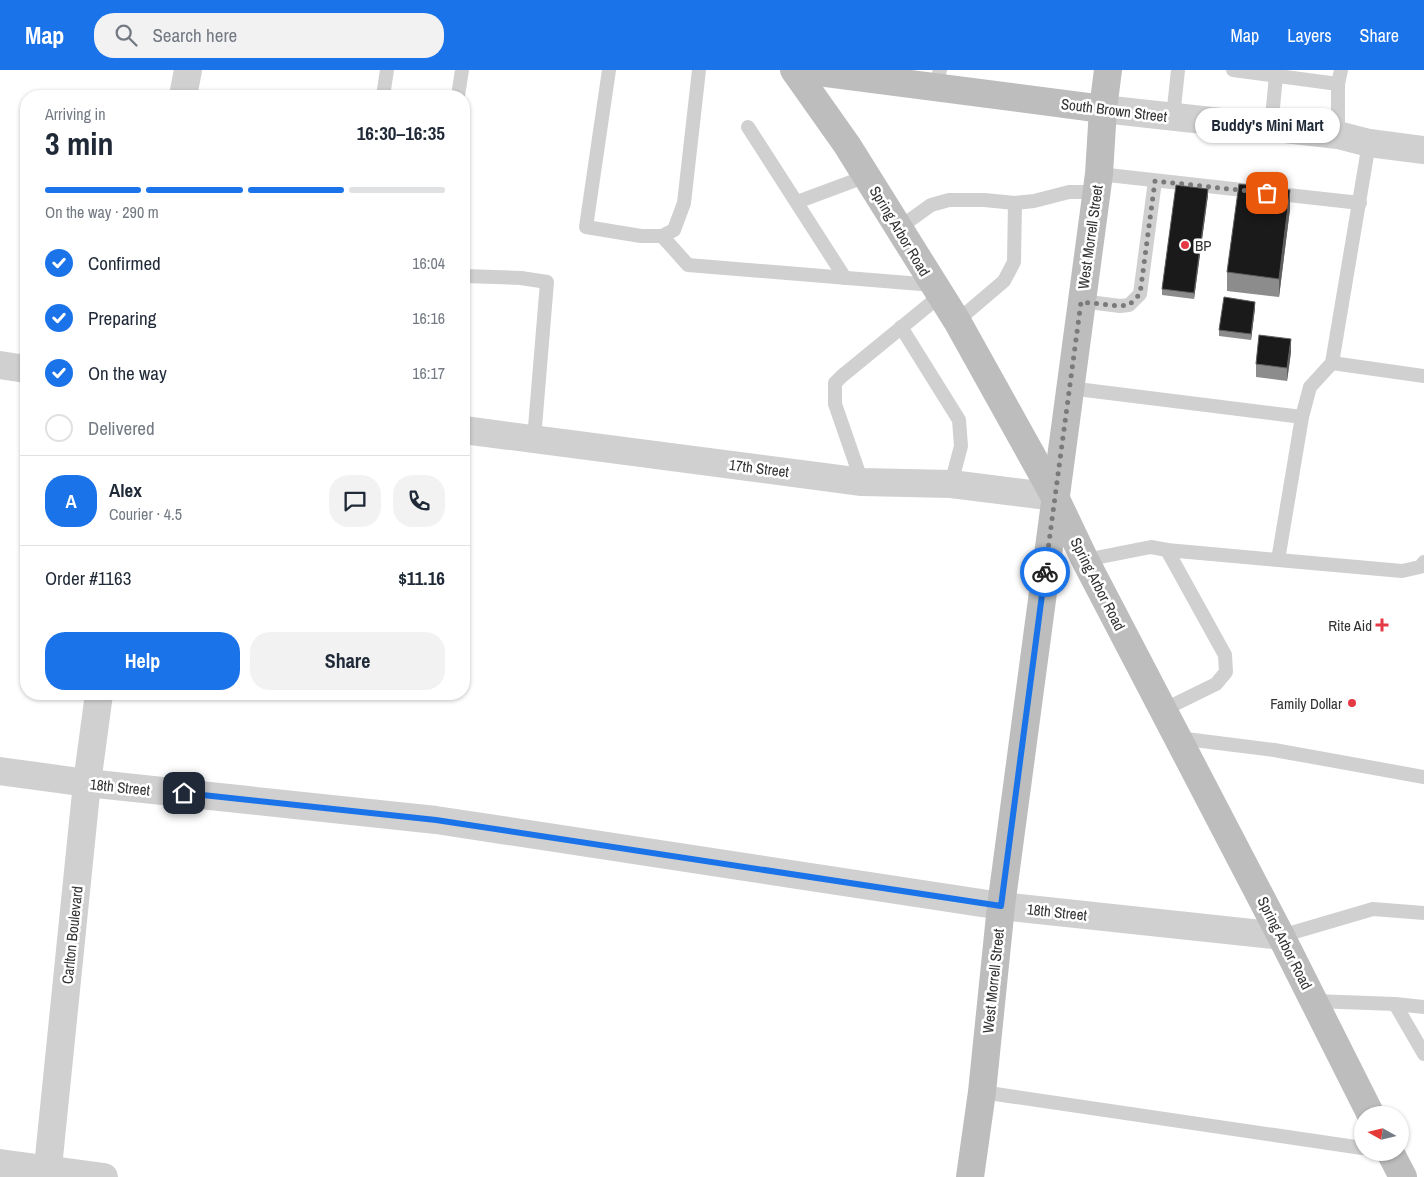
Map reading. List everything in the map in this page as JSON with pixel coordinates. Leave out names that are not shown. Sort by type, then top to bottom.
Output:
[{"type":"street","points":[[185,90],[188,70]]},
{"type":"street","name":"West Morrell Street","points":[[970,1177],[982,1092],[1001,906],[1097,183],[1108,70]]},
{"type":"street","name":"South Brown Street","points":[[809,71],[937,79],[1103,109],[1338,135],[1369,143],[1424,150]]},
{"type":"street","name":"Spring Arbor Road","points":[[809,71],[848,145],[957,321],[1055,497],[1085,560],[1281,936],[1366,1106]]},
{"type":"street","points":[[0,365],[20,368]]},
{"type":"street","name":"17th Street","points":[[470,431],[862,482],[951,484],[1055,497]]},
{"type":"street","name":"Carlton Boulevard","points":[[48,1173],[87,783],[98,700]]},
{"type":"street","name":"18th Street","points":[[0,771],[87,783],[436,820],[1001,906],[1281,936]]},
{"type":"street","points":[[1395,1161],[1403,1177]]},
{"type":"street","points":[[0,1163],[48,1173],[104,1177]]},
{"type":"lane","points":[[384,90],[387,70]]},
{"type":"lane","points":[[459,90],[462,70]]},
{"type":"lane","points":[[609,70],[586,227],[641,236],[662,236],[674,230],[684,203],[699,70]]},
{"type":"lane","points":[[1173,117],[1178,70]]},
{"type":"lane","points":[[1233,70],[1276,76],[1340,77],[1338,135]]},
{"type":"lane","points":[[1271,128],[1276,76]]},
{"type":"lane","points":[[748,127],[845,278]]},
{"type":"lane","points":[[1278,560],[1302,417],[1310,386],[1332,363],[1369,143]]},
{"type":"lane","points":[[797,202],[867,176]]},
{"type":"lane","points":[[1081,302],[1120,306],[1129,305],[1140,294],[1155,181]]},
{"type":"lane","points":[[899,228],[931,205],[948,200],[984,200],[1015,203],[1034,201],[1097,183],[1155,181],[1360,203]]},
{"type":"lane","points":[[957,321],[1004,281],[1014,262],[1015,203]]},
{"type":"lane","points":[[662,236],[688,265],[845,278],[937,290]]},
{"type":"lane","points":[[470,276],[522,278],[547,282],[534,439]]},
{"type":"lane","points":[[862,482],[835,404],[835,383],[902,327],[937,290]]},
{"type":"lane","points":[[902,327],[960,420],[962,446],[951,484]]},
{"type":"lane","points":[[1332,363],[1424,376]]},
{"type":"lane","points":[[1069,388],[1302,417]]},
{"type":"lane","points":[[1085,560],[1151,547],[1402,571],[1420,567],[1424,562]]},
{"type":"lane","points":[[1163,710],[1216,684],[1226,672],[1225,656],[1167,550]]},
{"type":"lane","points":[[1178,738],[1274,750],[1424,777]]},
{"type":"lane","points":[[1281,936],[1373,909],[1424,913]]},
{"type":"lane","points":[[1314,1001],[1395,1004],[1424,1008]]},
{"type":"lane","points":[[1395,1004],[1424,1054]]},
{"type":"lane","points":[[982,1092],[1354,1147]]},
{"type":"building","points":[[1239,184],[1290,190],[1279,279],[1227,272]]},
{"type":"building","points":[[1176,185],[1208,189],[1194,293],[1162,289]]},
{"type":"building","points":[[1224,297],[1255,302],[1251,334],[1219,330]]},
{"type":"building","points":[[1259,335],[1291,339],[1287,368],[1256,364]]},
{"type":"way so far","points":[[1045,572],[1081,302],[1120,306],[1129,305],[1140,294],[1155,181],[1267,193]]},
{"type":"place","name":"Buddy's Mini Mart","points":[[1267,193]]},
{"type":"place","name":"BP","points":[[1185,245]]},
{"type":"place","name":"Rite Aid","points":[[1382,625]]},
{"type":"place","name":"Family Dollar","points":[[1352,703]]},
{"type":"route","points":[[184,793],[436,820],[1001,906],[1045,572]]}]
